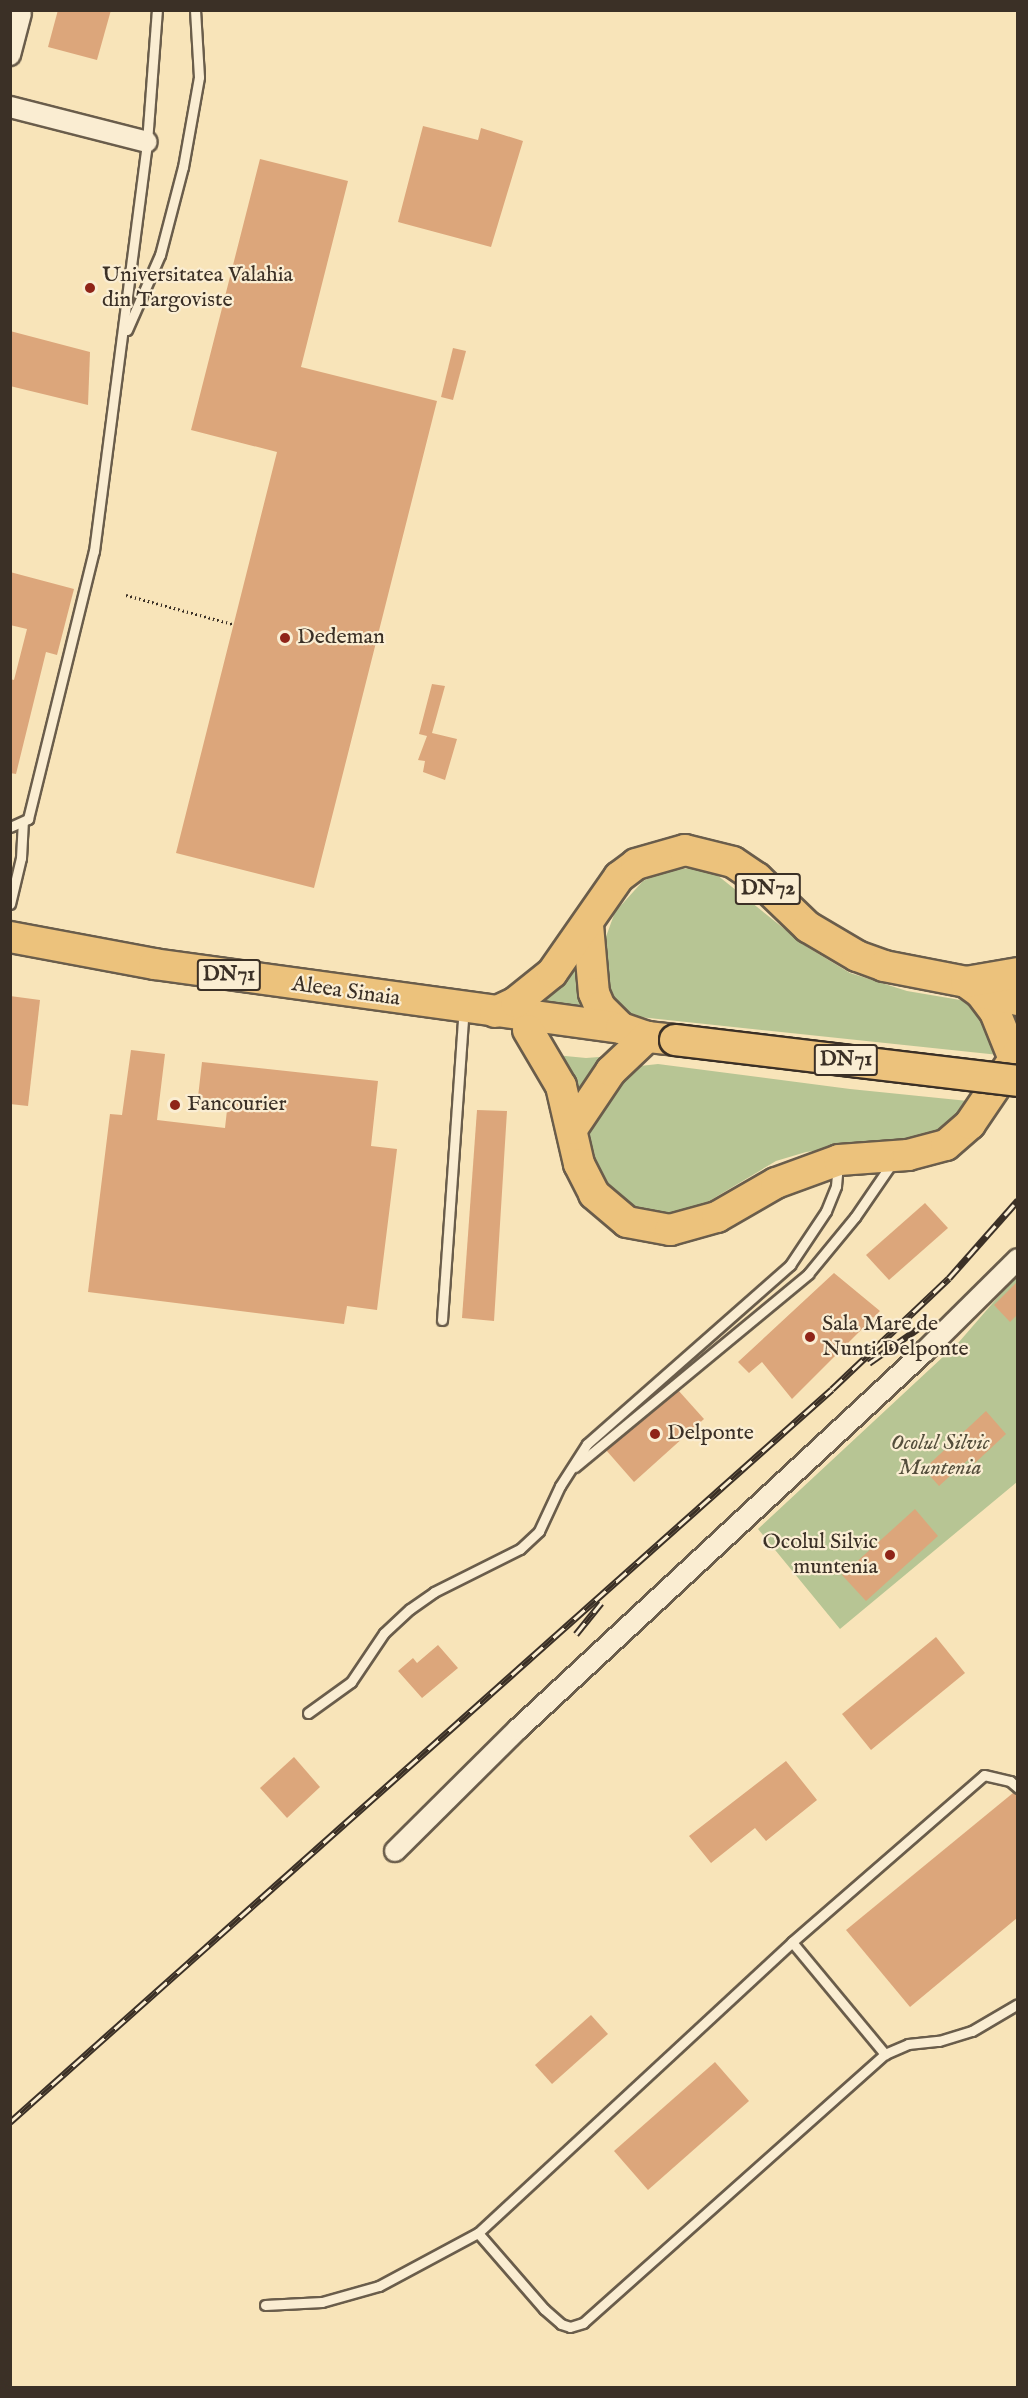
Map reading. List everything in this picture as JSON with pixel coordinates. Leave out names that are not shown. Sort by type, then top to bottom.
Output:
[{"type":"main road","name":"DN72","points":[[495,1012],[516,1002],[552,973],[588,925],[606,892],[636,864],[684,850],[711,854],[749,873],[808,927],[857,956],[902,971],[973,987],[1016,982]]},
{"type":"main road","points":[[572,1129],[611,1071],[648,1035],[600,1007],[594,993],[588,925]]},
{"type":"main road","name":"Aleea Sinaia","points":[[10,937],[112,957],[648,1035]]},
{"type":"main road","name":"Aleea Sinaia","points":[[10,952],[146,979],[619,1042],[648,1035]]},
{"type":"main road","points":[[528,1030],[561,1086],[579,1164],[594,1194],[627,1222],[650,1229],[670,1230],[717,1217],[776,1184],[839,1160],[932,1152],[961,1134],[1016,1064],[996,1012],[973,987]]},
{"type":"main road","name":"DN71","points":[[648,1035],[1016,1064]]},
{"type":"street","points":[[10,55],[21,13]]},
{"type":"street","points":[[10,107],[147,142]]},
{"type":"street","points":[[395,1851],[518,1729],[915,1360],[1017,1259]]},
{"type":"lane","points":[[10,827],[23,824],[28,819],[94,551],[147,142],[157,10]]},
{"type":"lane","points":[[122,340],[160,255],[183,167],[199,77],[195,10]]},
{"type":"lane","points":[[10,904],[21,858],[23,824]]},
{"type":"lane","points":[[442,1320],[463,1021]]},
{"type":"lane","points":[[569,1472],[808,1274],[855,1217],[897,1155]]},
{"type":"lane","points":[[308,1713],[351,1682],[384,1633],[410,1609],[434,1592],[520,1549],[538,1531],[569,1472],[587,1444],[790,1265],[826,1211],[836,1186],[839,1160]]},
{"type":"lane","points":[[265,2305],[322,2302],[379,2286],[478,2233],[792,1942],[984,1776],[1010,1780],[1017,1788]]},
{"type":"lane","points":[[792,1942],[885,2054]]},
{"type":"lane","points":[[478,2233],[544,2309],[561,2324],[570,2327],[583,2323],[885,2054],[908,2044],[939,2041],[972,2031],[1017,2004]]},
{"type":"path","points":[[126,595],[233,624]]},
{"type":"green space","points":[[692,868],[712,871],[807,947],[850,973],[907,991],[978,1003],[999,1055],[630,1016],[605,994],[600,953],[615,912],[643,881],[665,871]]},
{"type":"green space","points":[[578,964],[592,1010],[536,1007],[561,988]]},
{"type":"green space","points":[[555,1055],[586,1058],[612,1056],[575,1106]]},
{"type":"green space","points":[[658,1064],[850,1089],[968,1101],[965,1112],[945,1132],[920,1139],[806,1152],[776,1161],[699,1207],[670,1216],[650,1214],[612,1194],[593,1170],[587,1136],[598,1106],[620,1078],[640,1066]]},
{"type":"green space","name":"Ocolul Silvic Muntenia","points":[[1017,1275],[1017,1482],[840,1629],[758,1529],[959,1342]]},
{"type":"building","points":[[58,10],[111,10],[97,60],[48,47]]},
{"type":"building","points":[[423,126],[478,140],[481,128],[523,141],[491,247],[398,222]]},
{"type":"building","points":[[260,159],[348,181],[301,367],[437,401],[314,888],[176,853],[277,452],[191,430]]},
{"type":"building","points":[[10,331],[90,352],[88,405],[10,386]]},
{"type":"building","points":[[453,348],[466,351],[453,400],[441,397]]},
{"type":"building","points":[[10,572],[74,589],[57,655],[46,652],[16,774],[10,773],[10,679],[14,680],[27,629],[10,625]]},
{"type":"building","points":[[432,684],[445,686],[432,733],[457,739],[445,780],[423,772],[425,761],[418,760],[427,736],[419,734]]},
{"type":"building","points":[[10,996],[40,1000],[28,1106],[10,1104]]},
{"type":"building","points":[[131,1050],[165,1054],[157,1120],[225,1128],[228,1101],[198,1097],[202,1062],[378,1081],[371,1146],[397,1149],[377,1310],[347,1306],[344,1324],[88,1292],[110,1114],[122,1115]]},
{"type":"building","points":[[477,1110],[507,1111],[494,1321],[462,1318]]},
{"type":"building","points":[[925,1203],[948,1228],[889,1280],[866,1255]]},
{"type":"building","name":"Sala Mare de Nunti Delponte","points":[[834,1273],[880,1311],[792,1399],[762,1362],[749,1373],[738,1362]]},
{"type":"building","points":[[1017,1282],[1017,1315],[1010,1322],[994,1305]]},
{"type":"building","name":"Delponte","points":[[678,1390],[704,1419],[634,1482],[606,1450]]},
{"type":"building","points":[[986,1411],[1006,1434],[975,1463],[970,1458],[939,1486],[924,1469]]},
{"type":"building","name":"Ocolul Silvic muntenia","points":[[915,1509],[938,1536],[866,1601],[842,1575]]},
{"type":"building","points":[[936,1637],[965,1673],[871,1750],[842,1714]]},
{"type":"building","points":[[438,1645],[458,1668],[422,1698],[398,1671],[413,1658],[417,1663]]},
{"type":"building","points":[[294,1757],[320,1787],[287,1818],[260,1788]]},
{"type":"building","points":[[786,1761],[817,1800],[766,1841],[755,1828],[711,1863],[689,1836]]},
{"type":"building","points":[[1013,1793],[1017,1795],[1017,1918],[910,2007],[846,1930]]},
{"type":"building","points":[[591,2015],[608,2034],[552,2084],[535,2065]]},
{"type":"building","points":[[715,2062],[749,2101],[648,2190],[614,2151]]},
{"type":"railway","points":[[10,2122],[832,1389],[949,1278],[1018,1200]]},
{"type":"railway","points":[[869,1363],[926,1323]]},
{"type":"railway","points":[[576,1634],[601,1603]]},
{"type":"place","name":"Universitatea Valahia din Targoviste","points":[[90,288]]},
{"type":"place","name":"Dedeman","points":[[285,638]]},
{"type":"place","name":"Fancourier","points":[[175,1105]]},
{"type":"place","name":"Sala Mare de Nunti Delponte","points":[[810,1337]]},
{"type":"place","name":"Delponte","points":[[655,1434]]},
{"type":"place","name":"Ocolul Silvic muntenia","points":[[890,1555]]}]
